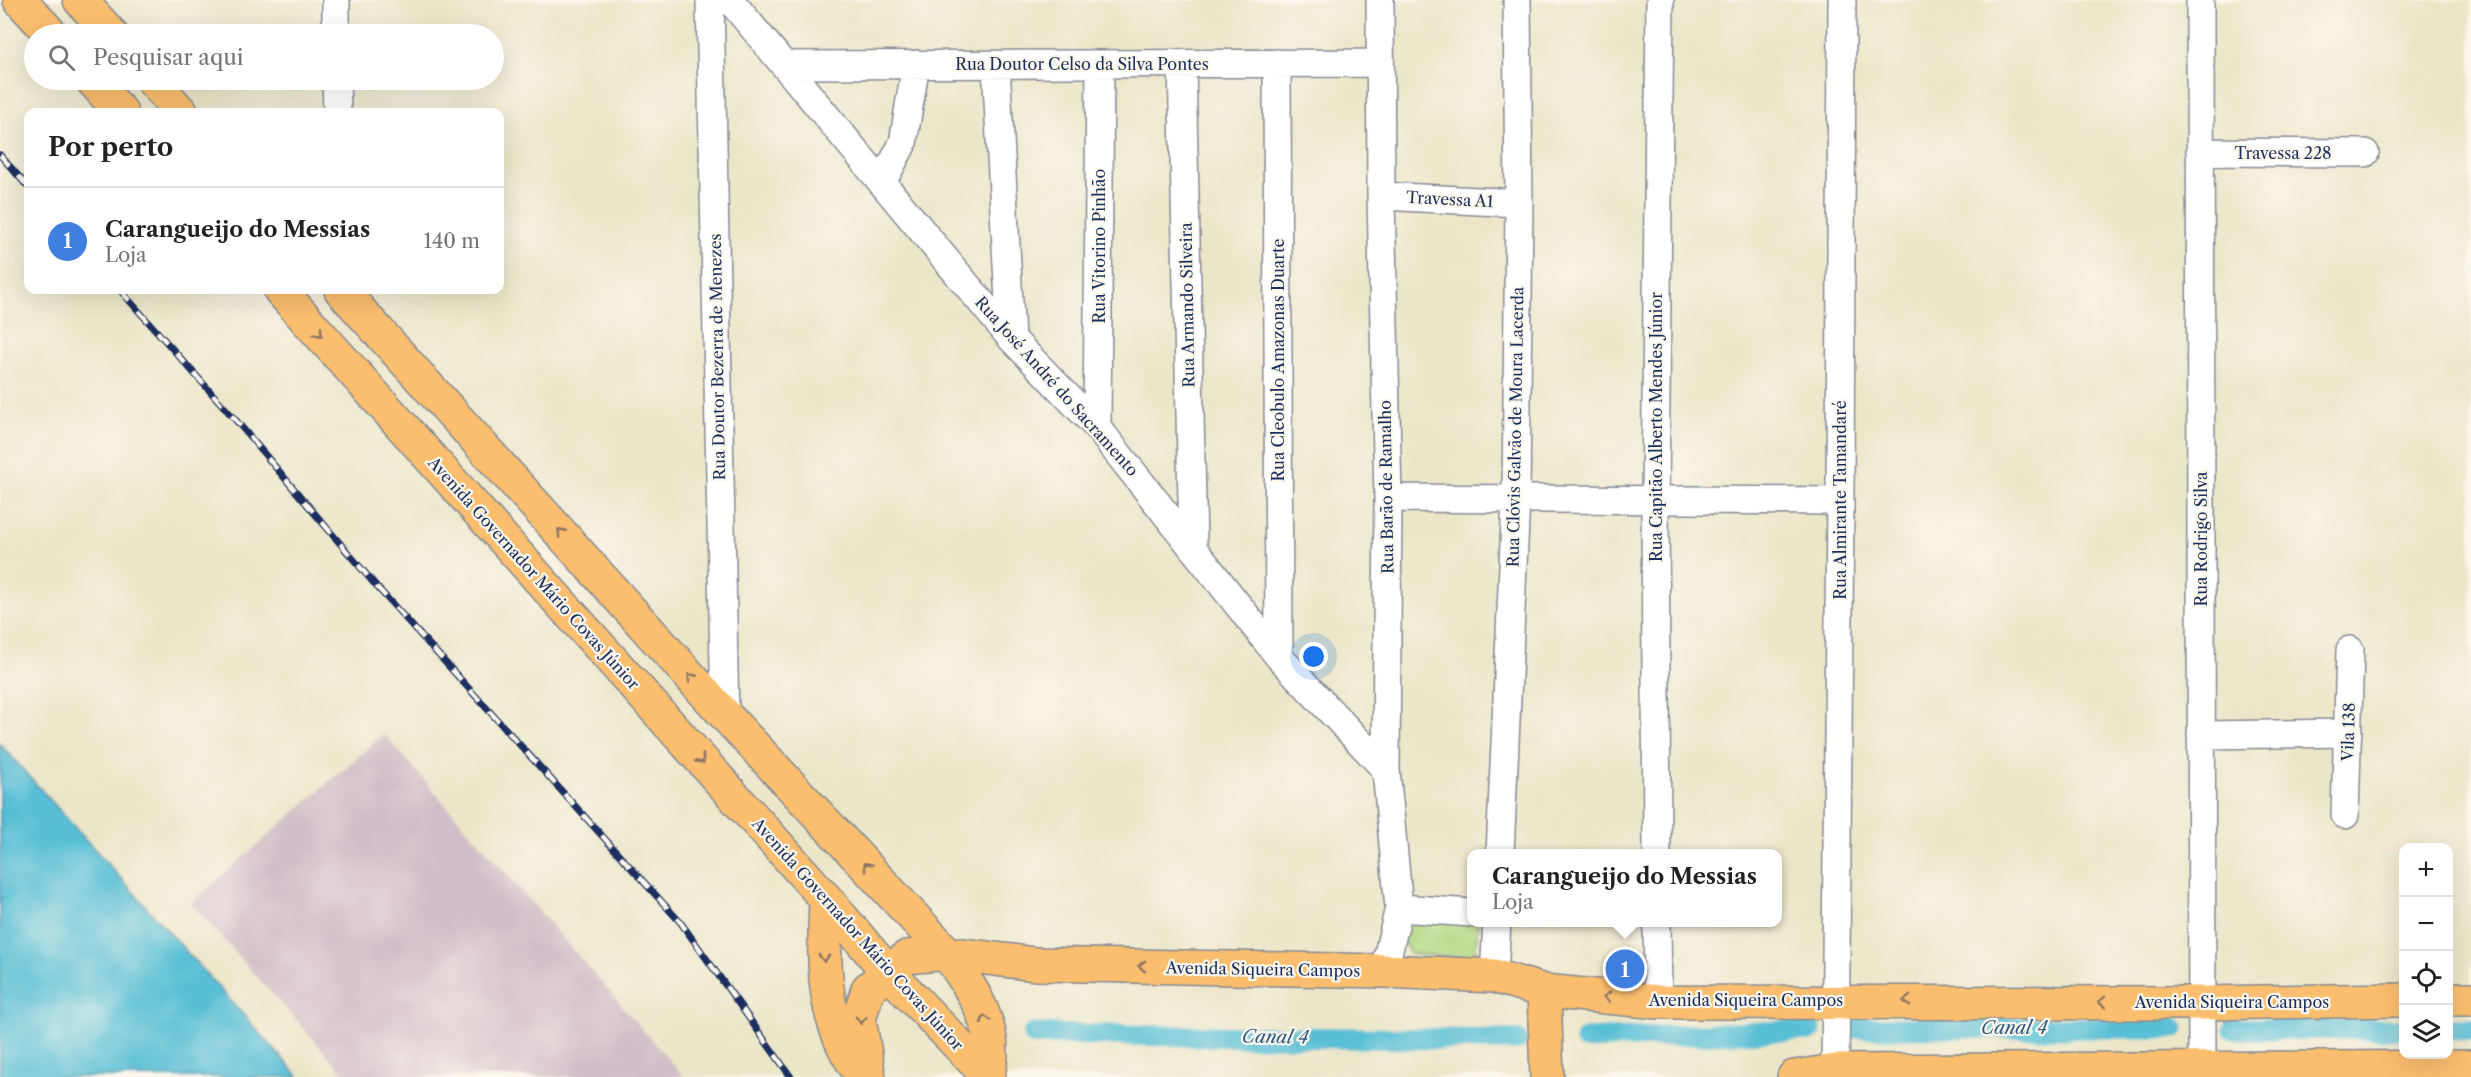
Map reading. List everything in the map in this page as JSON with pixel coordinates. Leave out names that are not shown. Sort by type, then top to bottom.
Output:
[{"type":"main road","points":[[20,0],[42,24]]},
{"type":"main road","points":[[80,0],[102,24]]},
{"type":"main road","points":[[101,90],[117,108]]},
{"type":"main road","points":[[161,90],[178,108]]},
{"type":"main road","name":"Avenida Governador Mário Covas Júnior","points":[[284,294],[826,899],[887,971],[988,1077]]},
{"type":"main road","name":"Avenida Governador Mário Covas Júnior","points":[[345,294],[725,715],[947,953],[970,986],[987,1022],[991,1064],[988,1077]]},
{"type":"main road","points":[[826,899],[824,968],[833,1021],[846,1053],[863,1077]]},
{"type":"main road","name":"Avenida Siqueira Campos","points":[[869,1077],[859,1019],[868,989],[887,971],[907,957],[947,953],[1035,964],[1384,971],[1494,976],[1544,999],[1836,1007],[2202,1007],[2399,1000]]},
{"type":"main road","points":[[1544,999],[1547,1076]]},
{"type":"main road","points":[[2453,999],[2471,999]]},
{"type":"main road","points":[[1794,1077],[1835,1070],[2471,1066]]},
{"type":"street","points":[[336,0],[336,24]]},
{"type":"street","name":"Rua Doutor Bezerra de Menezes","points":[[710,0],[725,715]]},
{"type":"street","name":"Rua José André do Sacramento","points":[[730,0],[1011,338],[1097,428],[1193,545],[1279,657],[1386,770]]},
{"type":"street","name":"Rua Barão de Ramalho","points":[[1380,0],[1381,196],[1388,498],[1386,770],[1399,908],[1384,971]]},
{"type":"street","name":"Rua Clóvis Galvão de Moura Lacerda","points":[[1500,849],[1516,500],[1519,203],[1517,0]]},
{"type":"street","name":"Rua Capitão Alberto Mendes Júnior","points":[[1657,849],[1655,501],[1660,0]]},
{"type":"street","name":"Rua Almirante Tamandaré","points":[[1835,1070],[1842,0]]},
{"type":"street","name":"Rua Rodrigo Silva","points":[[2200,0],[2202,1069]]},
{"type":"street","name":"Rua Cleobulo Amazonas Duarte","points":[[1277,63],[1279,657]]},
{"type":"street","name":"Rua Doutor Celso da Silva Pontes","points":[[784,65],[1380,63]]},
{"type":"street","points":[[882,183],[903,143],[916,64]]},
{"type":"street","name":"Rua Armando Silveira","points":[[1182,64],[1193,545]]},
{"type":"street","points":[[996,65],[1011,338]]},
{"type":"street","name":"Rua Vitorino Pinhão","points":[[1097,428],[1100,65]]},
{"type":"street","points":[[336,90],[337,108]]},
{"type":"street","name":"Travessa 228","points":[[2200,152],[2365,153]]},
{"type":"street","name":"Travessa A1","points":[[1381,196],[1519,203]]},
{"type":"street","points":[[1388,498],[1840,501]]},
{"type":"street","name":"Vila 138","points":[[2345,814],[2350,650]]},
{"type":"street","points":[[2201,735],[2348,733]]},
{"type":"street","points":[[1399,908],[1467,913]]},
{"type":"street","points":[[1494,976],[1497,927]]},
{"type":"street","points":[[1657,927],[1658,1002]]},
{"type":"shaded area","points":[[384,734],[684,1077],[347,1077],[191,903]]},
{"type":"green space","points":[[1404,920],[1467,923],[1467,927],[1478,927],[1475,958],[1411,954],[1399,935]]},
{"type":"water","points":[[0,744],[299,1077],[0,1077]]},
{"type":"waterway","name":"Canal 4","points":[[1855,1028],[2174,1028]]},
{"type":"waterway","name":"Canal 4","points":[[2234,1029],[2399,1029]]},
{"type":"waterway","name":"Canal 4","points":[[2453,1029],[2471,1029]]},
{"type":"waterway","name":"Canal 4","points":[[1585,1039],[1811,1030]]},
{"type":"waterway","name":"Canal 4","points":[[1033,1034],[1517,1040]]},
{"type":"railway","points":[[0,155],[24,182]]},
{"type":"railway","points":[[124,294],[233,417],[377,587],[681,923],[791,1077]]},
{"type":"place","name":"Carangueijo do Messias","points":[[1625,969]]}]
